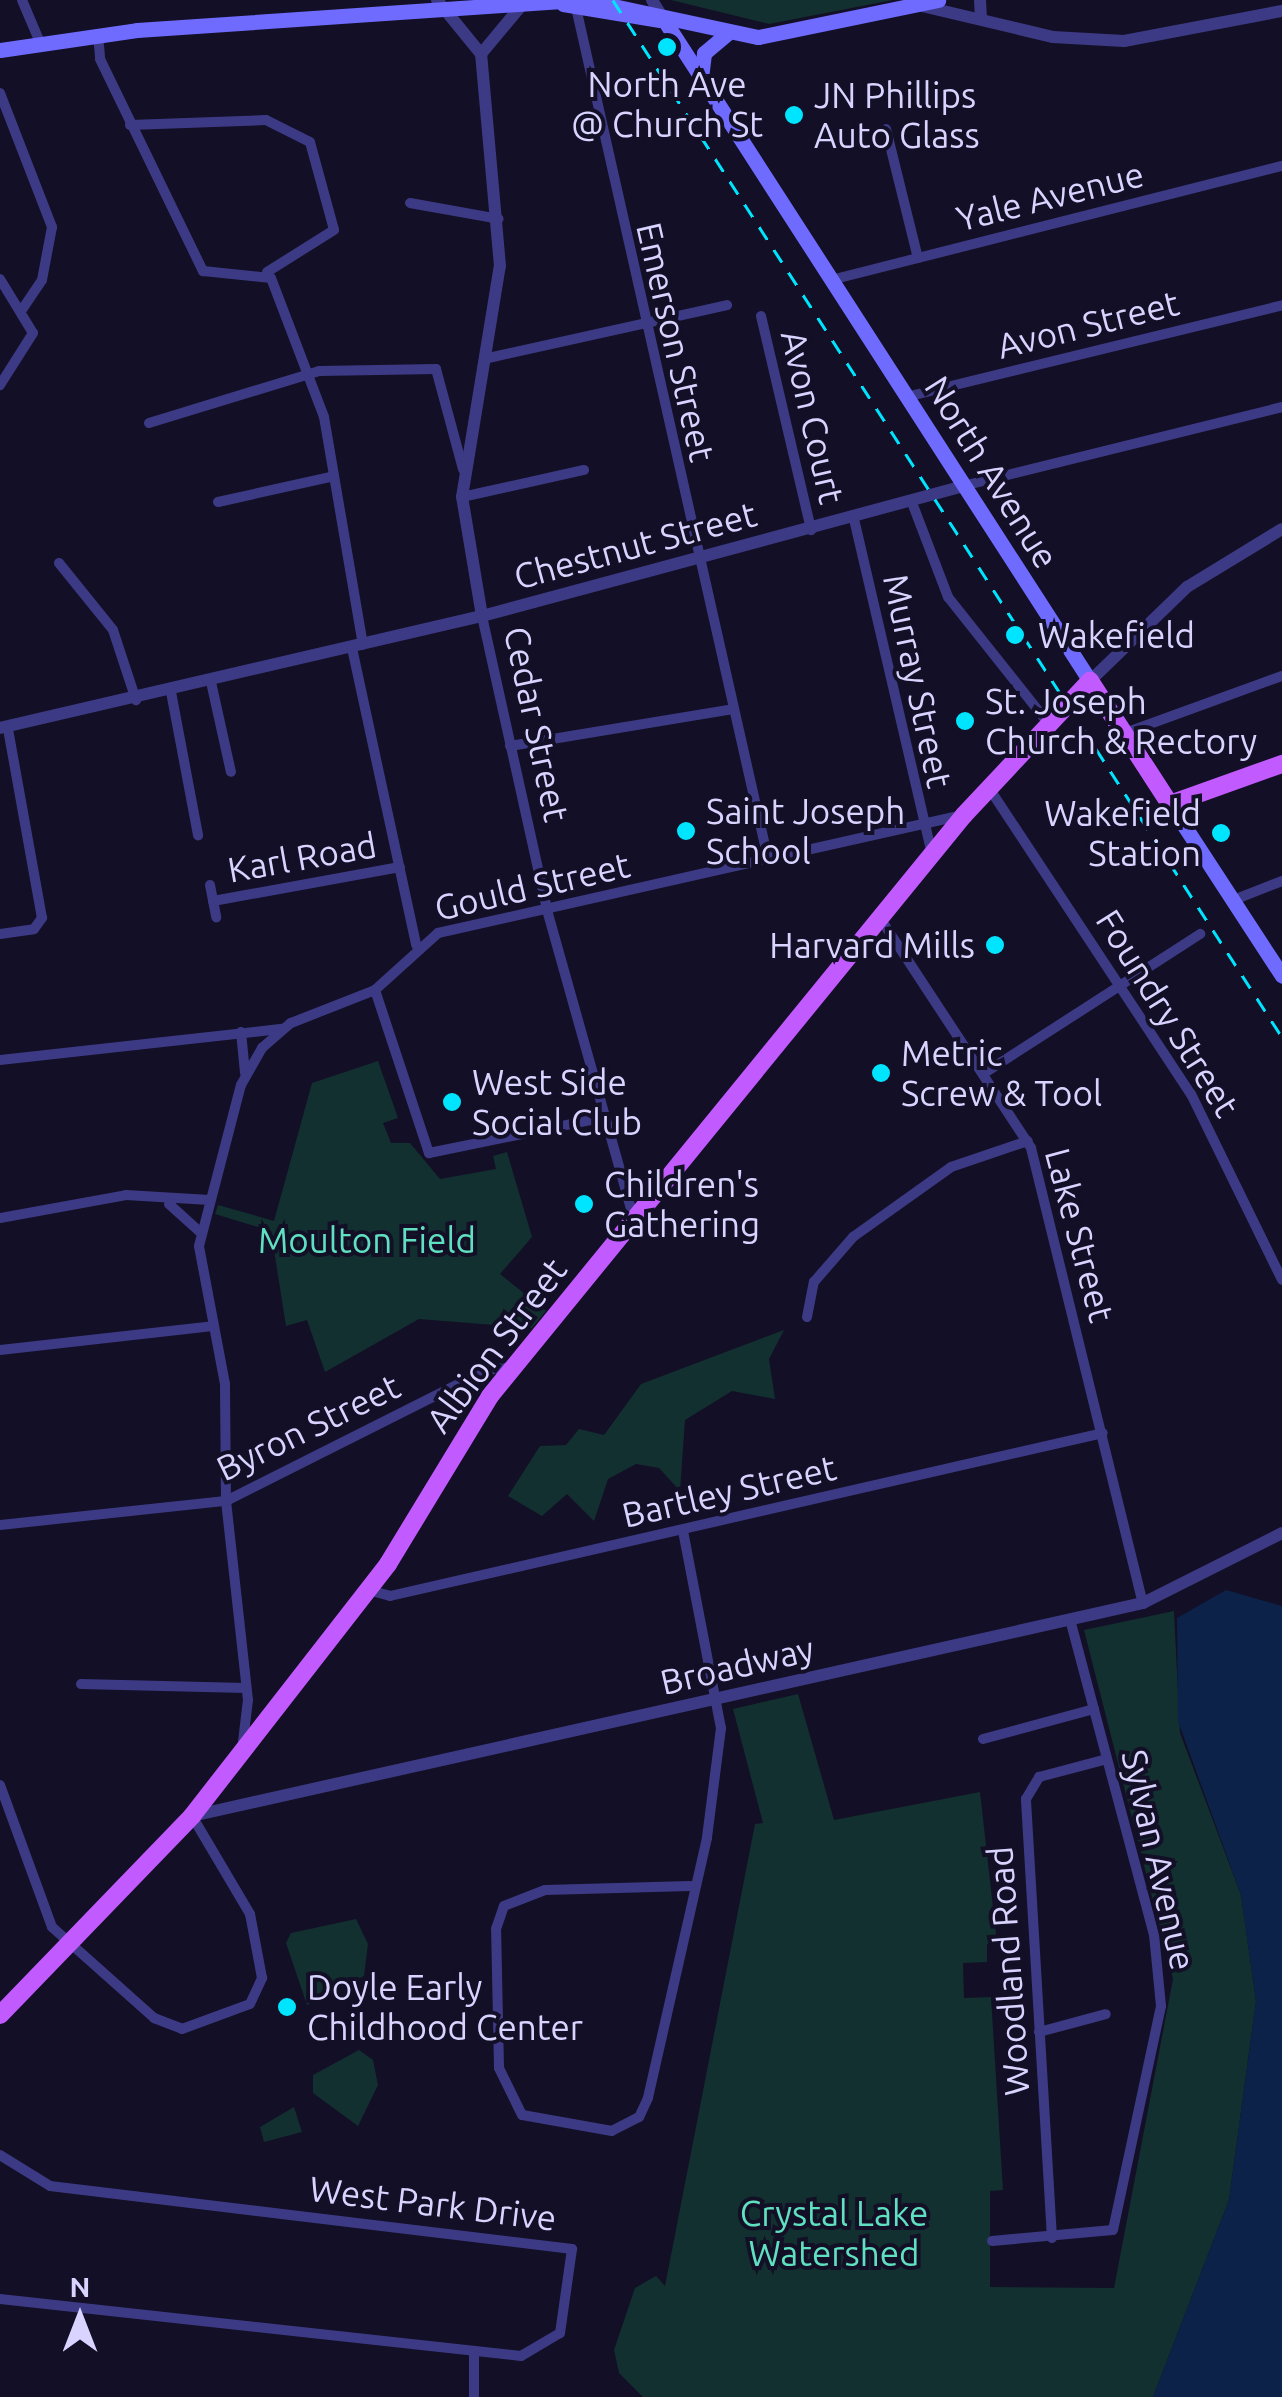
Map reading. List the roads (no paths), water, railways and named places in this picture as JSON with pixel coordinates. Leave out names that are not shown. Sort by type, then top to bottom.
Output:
[{"type":"main road","points":[[575,4],[727,34],[782,35],[938,0]]},
{"type":"main road","points":[[0,50],[39,40],[441,4],[610,2],[664,20]]},
{"type":"main road","name":"North Avenue","points":[[664,20],[1282,976]]},
{"type":"main road","points":[[701,78],[704,53],[727,34]]},
{"type":"main road","name":"Albion Street","points":[[0,2014],[65,1941],[192,1816],[368,1590],[514,1367],[964,815],[1090,681]]},
{"type":"main road","points":[[1170,804],[1282,764]]},
{"type":"street","points":[[22,0],[39,40]]},
{"type":"street","name":"North Avenue","points":[[652,0],[664,20]]},
{"type":"street","points":[[980,0],[981,18]]},
{"type":"street","points":[[441,4],[481,54],[532,3]]},
{"type":"street","name":"Emerson Street","points":[[575,4],[643,324],[768,859]]},
{"type":"street","points":[[919,6],[1053,37],[1136,40],[1282,11]]},
{"type":"street","points":[[98,34],[130,126],[203,271],[267,272],[324,245],[334,230],[310,142],[266,120],[130,126]]},
{"type":"street","name":"Cedar Street","points":[[481,54],[499,219],[484,359],[463,469],[462,497],[482,616],[547,910],[601,1118],[634,1220]]},
{"type":"street","points":[[0,93],[52,227],[40,286],[23,308]]},
{"type":"street","points":[[886,129],[918,258]]},
{"type":"street","name":"Yale Avenue","points":[[830,280],[1282,166]]},
{"type":"street","points":[[410,204],[499,219]]},
{"type":"street","points":[[267,272],[308,374],[334,476],[357,646],[416,944]]},
{"type":"street","points":[[0,278],[23,308],[32,337],[0,385]]},
{"type":"street","points":[[484,359],[726,305]]},
{"type":"street","name":"Avon Street","points":[[906,397],[1282,305]]},
{"type":"street","name":"Avon Court","points":[[761,316],[810,530]]},
{"type":"street","points":[[149,423],[308,374],[438,370],[463,469]]},
{"type":"street","name":"Chestnut Street","points":[[4,729],[136,701],[482,616],[854,519],[962,486],[1282,407]]},
{"type":"street","points":[[462,497],[584,470]]},
{"type":"street","points":[[218,502],[334,476]]},
{"type":"street","points":[[911,500],[948,597],[1049,724]]},
{"type":"street","name":"Murray Street","points":[[854,519],[921,822],[932,854]]},
{"type":"street","name":"Albion Street","points":[[1090,681],[1186,587],[1282,529]]},
{"type":"street","points":[[59,562],[120,643],[136,701]]},
{"type":"street","points":[[1125,733],[1282,676]]},
{"type":"street","points":[[211,682],[232,772]]},
{"type":"street","points":[[171,692],[198,835]]},
{"type":"street","points":[[510,746],[733,709]]},
{"type":"street","points":[[0,934],[34,929],[42,918],[4,729]]},
{"type":"street","name":"Foundry Street","points":[[988,787],[1206,1120],[1282,1280]]},
{"type":"street","name":"Gould Street","points":[[242,1750],[247,1694],[226,1501],[224,1384],[200,1232],[246,1074],[282,1029],[375,990],[416,944],[547,910],[964,815]]},
{"type":"street","name":"Karl Road","points":[[213,901],[400,866]]},
{"type":"street","points":[[1232,901],[1282,880]]},
{"type":"street","name":"Karl Road","points":[[210,885],[216,916]]},
{"type":"street","name":"Lake Street","points":[[880,918],[1028,1140],[1143,1603]]},
{"type":"street","points":[[986,1072],[1200,934]]},
{"type":"street","points":[[375,990],[429,1153],[601,1118]]},
{"type":"street","points":[[0,1060],[282,1029]]},
{"type":"street","points":[[241,1032],[246,1074]]},
{"type":"street","points":[[807,1317],[814,1282],[853,1237],[953,1166],[1028,1140]]},
{"type":"street","points":[[0,1218],[126,1195],[168,1204],[210,1200]]},
{"type":"street","points":[[168,1204],[200,1232]]},
{"type":"street","points":[[0,1350],[213,1326]]},
{"type":"street","name":"Byron Street","points":[[0,1525],[226,1501],[487,1370],[514,1367]]},
{"type":"street","name":"Bartley Street","points":[[368,1590],[390,1596],[1103,1434]]},
{"type":"street","points":[[683,1530],[721,1699],[709,1830],[690,1886],[639,2116],[603,2131],[522,2115],[499,2068],[496,1930],[504,1906],[557,1888],[690,1886]]},
{"type":"street","name":"Broadway","points":[[192,1816],[1143,1603],[1282,1533]]},
{"type":"street","name":"Sylvan Avenue","points":[[1052,2238],[1112,2232],[1161,1993],[1107,1759],[1070,1620]]},
{"type":"street","points":[[82,1684],[247,1694],[272,1712]]},
{"type":"street","points":[[983,1739],[1094,1709]]},
{"type":"street","name":"Woodland Road","points":[[1052,2238],[1027,1796],[1039,1777],[1107,1759]]},
{"type":"street","points":[[0,1785],[6,1820],[65,1941],[154,2018],[182,2029],[259,1994],[261,1953],[244,1904],[192,1816]]},
{"type":"street","points":[[1039,2032],[1106,2014]]},
{"type":"street","name":"West Park Drive","points":[[0,2155],[50,2186],[572,2249],[564,2322],[552,2344],[527,2356],[0,2299]]},
{"type":"street","points":[[992,2240],[1052,2238]]},
{"type":"street","points":[[474,2352],[474,2397]]},
{"type":"water","points":[[1226,1590],[1282,1606],[1282,2397],[1153,2397],[1229,2200],[1256,2001],[1241,1895],[1178,1721],[1177,1618]]},
{"type":"railway","points":[[613,0],[1282,1037]]},
{"type":"place","name":"North Ave @ Church St","points":[[667,47]]},
{"type":"place","name":"JN Phillips Auto Glass","points":[[794,115]]},
{"type":"place","name":"Wakefield","points":[[1015,635]]},
{"type":"place","name":"St. Joseph Church & Rectory","points":[[965,721]]},
{"type":"place","name":"Saint Joseph School","points":[[686,831]]},
{"type":"place","name":"Wakefield Station","points":[[1221,833]]},
{"type":"place","name":"Harvard Mills","points":[[995,945]]},
{"type":"place","name":"Metric Screw & Tool","points":[[881,1073]]},
{"type":"place","name":"West Side Social Club","points":[[452,1102]]},
{"type":"place","name":"Children's Gathering","points":[[584,1204]]},
{"type":"place","name":"Doyle Early Childhood Center","points":[[287,2007]]},
{"type":"park label","name":"Moulton Field","points":[[367,1240]]},
{"type":"park label","name":"Crystal Lake Watershed","points":[[834,2233]]}]
